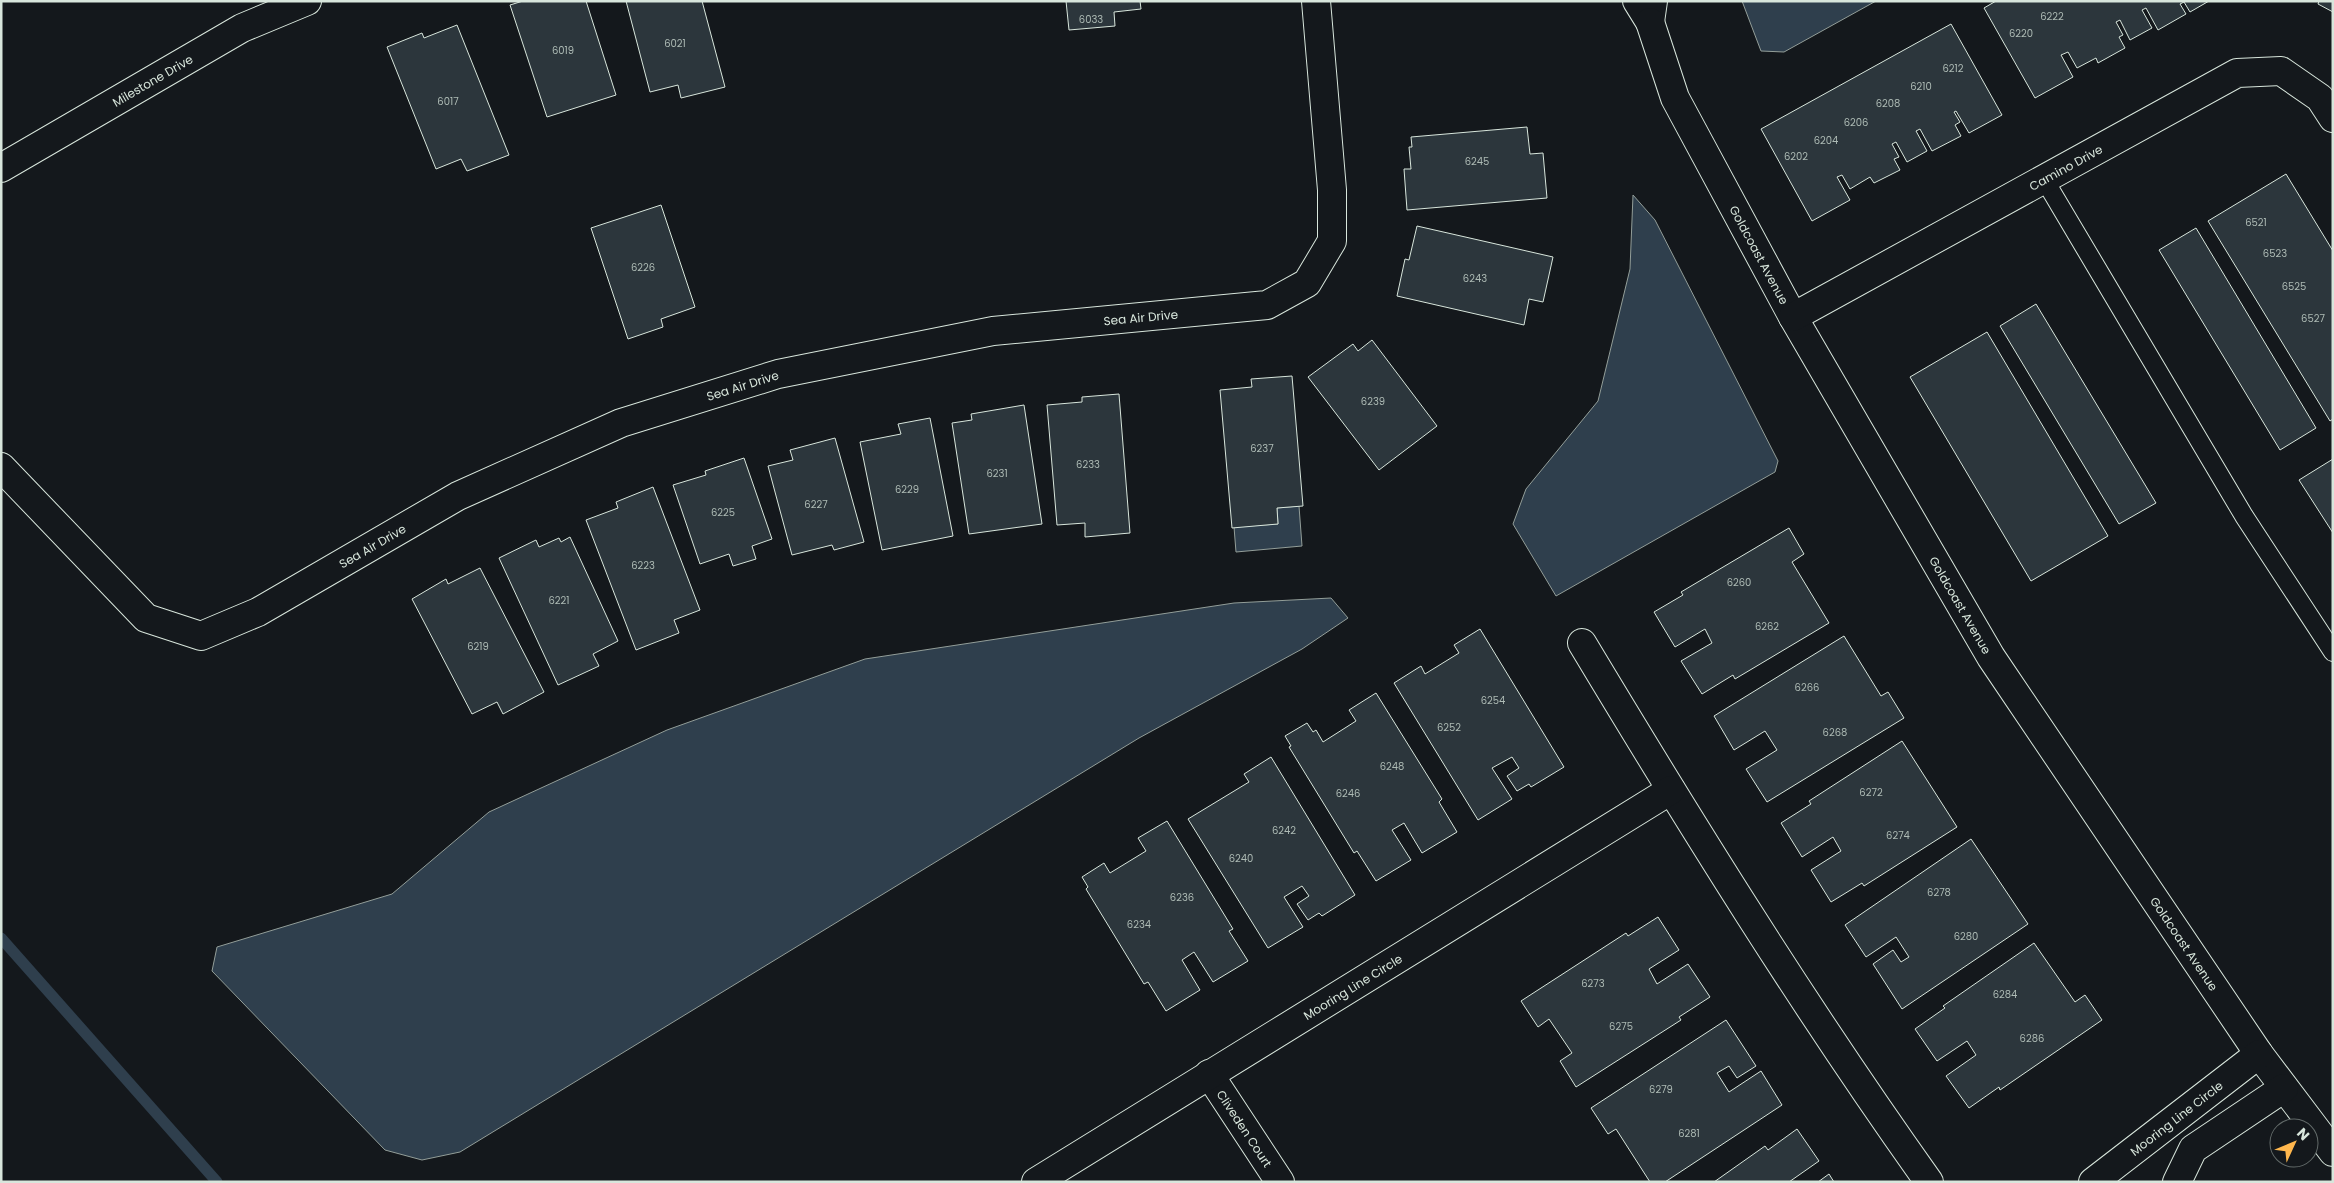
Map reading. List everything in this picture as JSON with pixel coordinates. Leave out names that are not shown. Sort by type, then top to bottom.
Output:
[{"type":"street","name":"Milestone Drive","points":[[1,168],[242,28],[307,1]]},
{"type":"street","name":"Sea Air Drive","points":[[1,467],[146,618],[202,636],[258,612],[458,496],[621,423],[778,374],[993,331],[1267,305],[1307,283],[1332,241],[1332,190],[1316,1]]},
{"type":"street","name":"Goldcoast Avenue","points":[[1646,8],[1675,98],[1794,317],[1991,657],[2259,1054],[2333,1152]]},
{"type":"street","name":"Camino Drive","points":[[1794,317],[2237,73],[2281,71],[2320,98],[2333,118]]},
{"type":"street","points":[[1582,643],[1671,790],[1870,1100],[1929,1182]]},
{"type":"street","name":"Mooring Line Circle","points":[[1036,1182],[1671,790]]},
{"type":"street","name":"Mooring Line Circle","points":[[2093,1182],[2259,1054]]},
{"type":"street","name":"Cliveden Court","points":[[1209,1074],[1280,1182]]},
{"type":"street","points":[[2177,1182],[2194,1149],[2284,1088]]},
{"type":"lane","points":[[2044,179],[2244,516],[2333,652]]},
{"type":"water","points":[[1742,1],[1876,1],[1784,52],[1761,51]]},
{"type":"water","points":[[1633,195],[1655,220],[1778,461],[1775,472],[1556,596],[1513,524],[1526,489],[1598,401],[1630,269]]},
{"type":"water","points":[[1299,506],[1302,546],[1236,552],[1234,527],[1278,524],[1277,508]]},
{"type":"water","points":[[1331,598],[1348,618],[1302,649],[1139,738],[460,1152],[422,1160],[385,1150],[212,971],[217,947],[392,894],[489,812],[667,730],[865,659],[1234,603]]},
{"type":"building","points":[[523,1],[586,1],[616,95],[547,117],[510,5]]},
{"type":"building","points":[[626,1],[702,1],[725,87],[681,98],[678,85],[650,92]]},
{"type":"building","points":[[1066,1],[1140,1],[1141,9],[1114,12],[1115,26],[1069,30]]},
{"type":"building","points":[[1996,1],[2209,1],[2190,12],[2184,2],[2180,4],[2186,14],[2158,30],[2146,8],[2142,10],[2152,28],[2130,40],[2120,20],[2116,22],[2123,35],[2119,37],[2125,48],[2098,63],[2096,58],[2077,68],[2068,52],[2061,55],[2073,77],[2035,98],[1984,8]]},
{"type":"building","points":[[2319,1],[2333,1],[2333,12],[2318,4]]},
{"type":"building","points":[[1951,24],[2002,115],[1969,133],[1956,111],[1954,112],[1960,122],[1955,125],[1961,136],[1932,151],[1920,129],[1916,131],[1927,151],[1907,162],[1896,142],[1892,144],[1899,157],[1894,159],[1900,170],[1874,183],[1870,177],[1850,189],[1842,175],[1837,177],[1850,200],[1812,221],[1761,129]]},
{"type":"building","points":[[457,25],[509,155],[467,171],[461,159],[436,169],[387,47],[422,33],[424,38]]},
{"type":"building","points":[[1527,127],[1530,154],[1543,153],[1547,198],[1407,210],[1404,169],[1411,169],[1409,147],[1412,147],[1411,137]]},
{"type":"building","points":[[2286,174],[2333,251],[2333,419],[2330,421],[2208,221]]},
{"type":"building","points":[[661,205],[695,307],[661,319],[663,327],[628,339],[591,228]]},
{"type":"building","points":[[1417,226],[1553,257],[1543,302],[1529,299],[1524,325],[1397,296],[1405,259],[1409,260]]},
{"type":"building","points":[[2196,228],[2316,428],[2280,450],[2159,250]]},
{"type":"building","points":[[2036,304],[2156,503],[2119,524],[2000,326]]},
{"type":"building","points":[[1987,332],[2108,536],[2031,581],[1910,377]]},
{"type":"building","points":[[1372,340],[1437,426],[1379,470],[1308,377],[1353,344],[1358,351]]},
{"type":"building","points":[[1292,376],[1303,506],[1277,508],[1278,524],[1232,528],[1220,390],[1252,387],[1251,379]]},
{"type":"building","points":[[1119,394],[1130,533],[1085,537],[1085,523],[1057,525],[1047,405],[1082,402],[1082,397]]},
{"type":"building","points":[[1024,405],[1042,524],[969,534],[952,423],[972,420],[971,414]]},
{"type":"building","points":[[930,418],[953,536],[882,550],[860,442],[901,434],[898,424]]},
{"type":"building","points":[[835,438],[864,542],[834,550],[832,545],[792,555],[768,466],[793,460],[790,450]]},
{"type":"building","points":[[744,458],[772,539],[752,546],[756,559],[733,566],[729,554],[700,564],[673,485],[706,475],[705,471]]},
{"type":"building","points":[[2333,459],[2333,533],[2299,480]]},
{"type":"building","points":[[653,487],[700,610],[674,620],[679,633],[636,650],[586,520],[618,508],[616,502]]},
{"type":"building","points":[[1789,528],[1804,554],[1792,562],[1829,623],[1735,679],[1733,675],[1702,694],[1681,661],[1712,643],[1705,629],[1675,647],[1654,612],[1683,595],[1681,592]]},
{"type":"building","points":[[570,537],[618,641],[593,654],[599,666],[558,685],[499,558],[536,540],[539,547],[559,538],[561,542]]},
{"type":"building","points":[[480,568],[544,692],[503,714],[497,702],[472,714],[412,599],[446,579],[448,584]]},
{"type":"building","points":[[1480,629],[1564,767],[1531,787],[1529,784],[1517,791],[1507,776],[1519,768],[1512,757],[1492,768],[1512,799],[1478,820],[1394,683],[1421,666],[1425,674],[1459,653],[1454,645]]},
{"type":"building","points":[[1844,636],[1881,696],[1888,692],[1904,718],[1767,802],[1746,769],[1777,750],[1765,731],[1734,750],[1714,716]]},
{"type":"building","points":[[1376,693],[1442,799],[1439,802],[1457,832],[1422,853],[1404,823],[1392,830],[1411,860],[1376,881],[1357,851],[1354,853],[1289,747],[1291,746],[1285,736],[1307,723],[1313,732],[1316,730],[1323,742],[1356,721],[1349,710]]},
{"type":"building","points":[[1902,741],[1957,827],[1864,886],[1862,883],[1831,902],[1811,870],[1841,851],[1833,837],[1802,857],[1781,823],[1811,804],[1809,801]]},
{"type":"building","points":[[1271,757],[1355,895],[1322,916],[1319,913],[1308,920],[1297,904],[1309,896],[1302,886],[1284,897],[1303,927],[1268,948],[1188,819],[1249,782],[1244,774]]},
{"type":"building","points":[[1167,821],[1233,929],[1229,931],[1248,961],[1213,982],[1194,952],[1182,960],[1200,990],[1166,1011],[1148,982],[1144,984],[1086,889],[1088,887],[1082,877],[1104,863],[1110,873],[1146,851],[1138,838]]},
{"type":"building","points":[[1971,839],[2028,924],[1902,1009],[1873,964],[1893,950],[1901,962],[1909,957],[1896,937],[1866,957],[1845,925]]},
{"type":"building","points":[[1658,917],[1679,950],[1649,969],[1657,984],[1688,964],[1710,997],[1679,1017],[1681,1020],[1576,1087],[1560,1061],[1572,1053],[1549,1019],[1538,1027],[1521,1001],[1626,933],[1628,936]]},
{"type":"building","points":[[2034,943],[2075,1002],[2085,995],[2102,1020],[2000,1090],[1999,1087],[1969,1108],[1946,1076],[1976,1055],[1967,1041],[1937,1061],[1915,1029],[1945,1008],[1943,1006]]},
{"type":"building","points":[[1726,1020],[1756,1066],[1737,1078],[1729,1066],[1717,1073],[1729,1092],[1761,1071],[1782,1105],[1665,1182],[1650,1182],[1616,1129],[1608,1134],[1591,1108]]},
{"type":"building","points":[[1797,1129],[1819,1161],[1789,1182],[1714,1182],[1765,1146],[1768,1150]]},
{"type":"building","points":[[1829,1174],[1834,1182],[1818,1182]]},
{"type":"waterway","points":[[1,938],[217,1182]]}]
